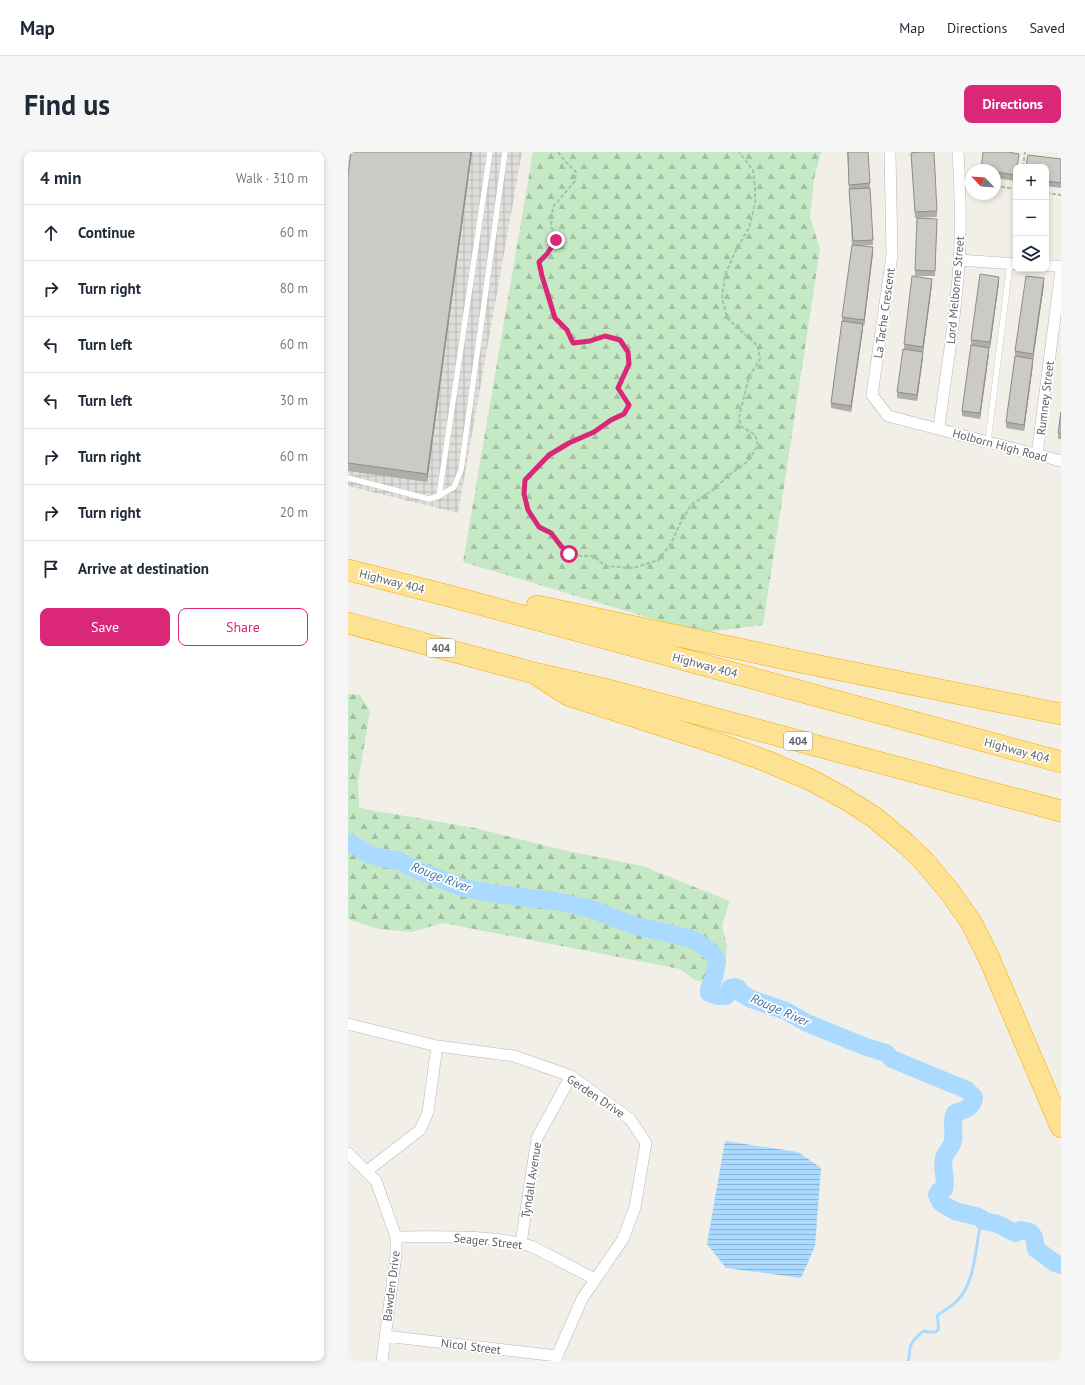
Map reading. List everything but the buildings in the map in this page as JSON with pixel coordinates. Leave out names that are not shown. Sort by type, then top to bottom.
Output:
[{"type":"highway","name":"Highway 404","points":[[348,570],[1061,762]]},
{"type":"highway","points":[[456,598],[470,594],[490,596],[808,664],[1061,714]]},
{"type":"highway","name":"404","points":[[348,623],[534,673],[611,691],[1061,811]]},
{"type":"highway","points":[[534,673],[568,695],[722,745],[766,761],[811,780],[868,813],[899,839],[923,860],[945,886],[970,922],[989,958],[1061,1127]]},
{"type":"street","name":"La Tache Crescent","points":[[890,152],[892,255],[872,395],[888,416],[938,428]]},
{"type":"street","name":"Lord Melborne Street","points":[[938,428],[956,298],[959,260],[960,181],[958,152]]},
{"type":"street","points":[[959,260],[1013,264]]},
{"type":"street","points":[[1049,266],[1061,266]]},
{"type":"street","name":"Rumney Street","points":[[1037,455],[1058,319],[1061,270]]},
{"type":"street","name":"Holborn High Road","points":[[938,428],[1061,462]]},
{"type":"street","name":"Gerden Drive","points":[[348,1024],[437,1046],[514,1056],[571,1076],[630,1119],[646,1143],[635,1207],[623,1239],[582,1299],[557,1358]]},
{"type":"street","points":[[368,1172],[420,1130],[428,1112],[437,1046]]},
{"type":"street","name":"Tyndall Avenue","points":[[520,1243],[537,1138],[571,1076]]},
{"type":"street","name":"Bawden Drive","points":[[348,1153],[376,1181],[396,1237],[396,1255],[382,1361]]},
{"type":"street","name":"Seager Street","points":[[396,1237],[471,1237],[520,1243],[530,1246],[595,1279]]},
{"type":"street","name":"Nicol Street","points":[[386,1336],[557,1358]]},
{"type":"lane","points":[[439,496],[490,152]]},
{"type":"lane","points":[[348,478],[429,499],[439,496],[454,487],[461,470],[505,152]]},
{"type":"lane","points":[[988,441],[1013,264]]},
{"type":"path","points":[[558,152],[562,159],[576,172],[575,181],[553,207],[551,226],[556,240],[547,254],[539,262],[542,276],[555,318],[567,330],[573,343],[590,341],[605,336],[620,340],[628,352],[629,364],[618,388],[629,405],[624,414],[611,420],[594,432],[569,443],[549,455],[525,480],[524,494],[528,510],[539,527],[551,533],[569,554],[593,556],[606,566],[633,568],[659,560],[671,543],[691,505],[714,489],[729,475],[748,461],[758,445],[755,435],[741,426],[739,417],[749,378],[760,359],[758,346],[727,318],[722,297],[725,275],[736,250],[749,228],[755,204],[753,170],[739,152]]},
{"type":"path","points":[[1023,164],[1025,152]]},
{"type":"path","points":[[1001,187],[1013,189]]},
{"type":"path","points":[[1049,193],[1061,195]]},
{"type":"shaded area","points":[[348,152],[522,152],[458,513],[348,486]]},
{"type":"green space","points":[[533,152],[821,152],[814,179],[810,217],[820,249],[763,625],[700,633],[463,562]]},
{"type":"green space","points":[[348,694],[360,695],[370,711],[358,781],[359,808],[475,828],[563,850],[642,866],[730,901],[722,925],[727,946],[721,986],[695,980],[680,969],[443,923],[411,932],[379,929],[348,919]]},
{"type":"water","points":[[725,1141],[798,1152],[821,1168],[815,1246],[801,1278],[726,1268],[707,1244]]},
{"type":"waterway","name":"Rouge River","points":[[348,842],[371,855],[399,861],[463,888],[496,894],[556,901],[588,908],[636,926],[689,938],[707,949],[714,955],[717,962],[709,993],[718,996],[726,996],[730,988],[738,988],[741,993],[751,999],[786,1011],[807,1023],[866,1047],[886,1053],[892,1059],[967,1090],[974,1097],[972,1104],[968,1108],[955,1113],[953,1121],[953,1140],[943,1162],[945,1185],[944,1189],[939,1191],[937,1195],[941,1203],[955,1211],[979,1217],[984,1221],[998,1224],[1015,1233],[1021,1230],[1030,1232],[1034,1237],[1036,1249],[1055,1263],[1061,1265]]},
{"type":"waterway","points":[[908,1361],[910,1347],[918,1335],[924,1331],[936,1332],[938,1330],[937,1316],[955,1303],[963,1294],[971,1276],[980,1227],[984,1221]]},
{"type":"route","points":[[556,240],[547,254],[539,262],[555,318],[567,330],[573,343],[590,341],[605,336],[620,340],[628,352],[629,364],[618,388],[629,405],[624,414],[611,420],[594,432],[569,443],[549,455],[525,480],[524,494],[528,510],[539,527],[551,533],[569,554]]}]
